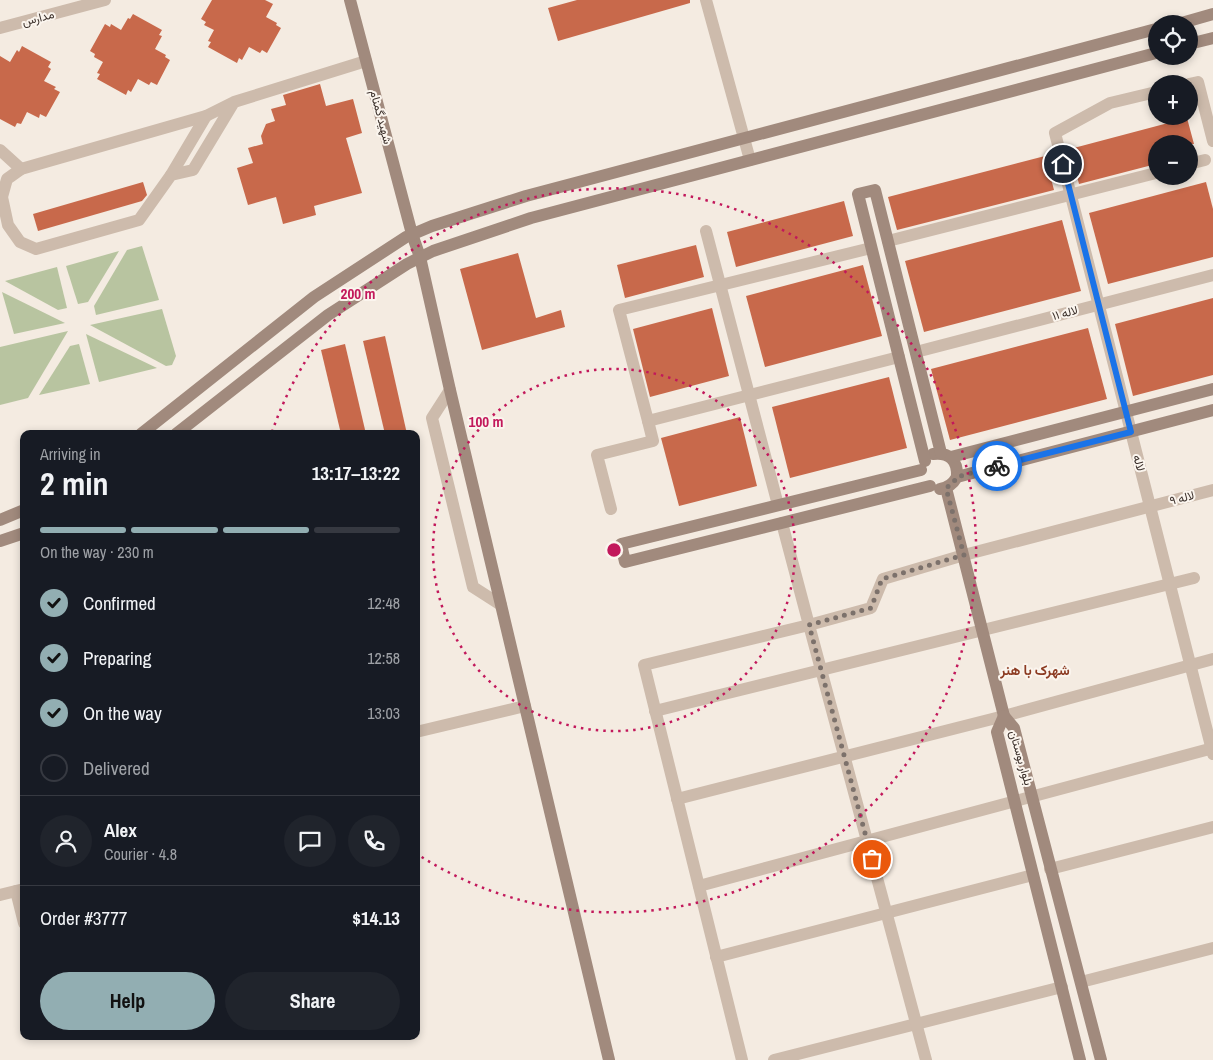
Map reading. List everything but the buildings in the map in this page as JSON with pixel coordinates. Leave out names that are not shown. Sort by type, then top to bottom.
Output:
[{"type":"street","name":"مدارس","points":[[0,28],[105,0]]},
{"type":"street","name":"شهید گمنام","points":[[350,0],[412,234],[420,257],[609,1060]]},
{"type":"street","points":[[706,0],[750,160]]},
{"type":"street","points":[[1198,18],[1213,14]]},
{"type":"street","points":[[146,430],[314,296],[412,234],[432,226],[526,196],[1148,32]]},
{"type":"street","points":[[1198,42],[1213,38]]},
{"type":"street","points":[[181,430],[328,315],[407,264],[433,250],[531,218],[1148,55]]},
{"type":"street","points":[[206,116],[171,175],[139,220],[36,249],[20,242],[8,225],[2,198],[7,179],[21,169],[206,116],[234,102],[366,61]]},
{"type":"street","points":[[1198,82],[1213,141]]},
{"type":"street","name":"لاله","points":[[1148,94],[1110,103],[1055,133],[1213,750]]},
{"type":"street","points":[[171,175],[193,170],[234,102]]},
{"type":"street","points":[[0,150],[21,169]]},
{"type":"street","points":[[1198,162],[1205,160]]},
{"type":"street","points":[[888,241],[1148,175]]},
{"type":"street","points":[[875,190],[888,241],[916,352],[946,455],[958,468],[957,477],[953,483],[946,488],[938,490],[924,480],[923,465],[858,194],[875,190]]},
{"type":"street","points":[[706,231],[844,757],[926,1060]]},
{"type":"street","points":[[611,509],[597,455],[653,441],[620,310],[871,248]]},
{"type":"street","name":"لاله ۱۱","points":[[916,352],[1213,275]]},
{"type":"street","points":[[648,421],[898,357]]},
{"type":"street","points":[[930,486],[626,562],[621,544],[778,505],[923,465],[933,454],[946,455],[1213,389]]},
{"type":"street","points":[[450,390],[432,418],[473,587],[501,604]]},
{"type":"street","points":[[957,477],[1213,410]]},
{"type":"street","points":[[946,488],[1004,716]]},
{"type":"street","name":"لاله ۹","points":[[809,625],[871,608],[882,579],[964,555],[1213,490]]},
{"type":"street","points":[[0,520],[20,512]]},
{"type":"street","points":[[0,541],[20,534]]},
{"type":"street","points":[[655,711],[1194,578]]},
{"type":"street","points":[[742,1060],[644,664],[809,625]]},
{"type":"street","points":[[677,799],[1004,716],[1213,659]]},
{"type":"street","points":[[420,731],[525,706]]},
{"type":"street","name":"بلوار بوستان","points":[[1080,1060],[996,732],[1004,716],[1014,728],[1101,1060]]},
{"type":"street","points":[[699,886],[1213,750]]},
{"type":"street","points":[[1050,869],[1213,827]]},
{"type":"street","points":[[716,957],[1033,875]]},
{"type":"street","points":[[0,894],[20,890]]},
{"type":"street","points":[[1081,982],[1213,948]]},
{"type":"street","points":[[774,1060],[1062,987]]},
{"type":"green space","points":[[142,246],[159,300],[96,315],[94,306],[127,250]]},
{"type":"green space","points":[[119,251],[88,302],[78,304],[66,266]]},
{"type":"green space","points":[[57,267],[67,308],[58,310],[5,281]]},
{"type":"green space","points":[[2,292],[65,323],[14,334]]},
{"type":"green space","points":[[162,309],[176,356],[172,365],[166,366],[90,325]]},
{"type":"green space","points":[[68,331],[28,398],[0,405],[0,347]]},
{"type":"green space","points":[[86,334],[157,368],[99,382]]},
{"type":"green space","points":[[79,344],[90,384],[39,395],[70,346]]},
{"type":"way so far","points":[[872,859],[809,625],[871,608],[882,579],[964,555],[946,488],[957,477],[997,466]]},
{"type":"district","name":"شهرک با هنر","points":[[1035,670]]},
{"type":"route","points":[[997,466],[1131,432],[1063,164]]}]
